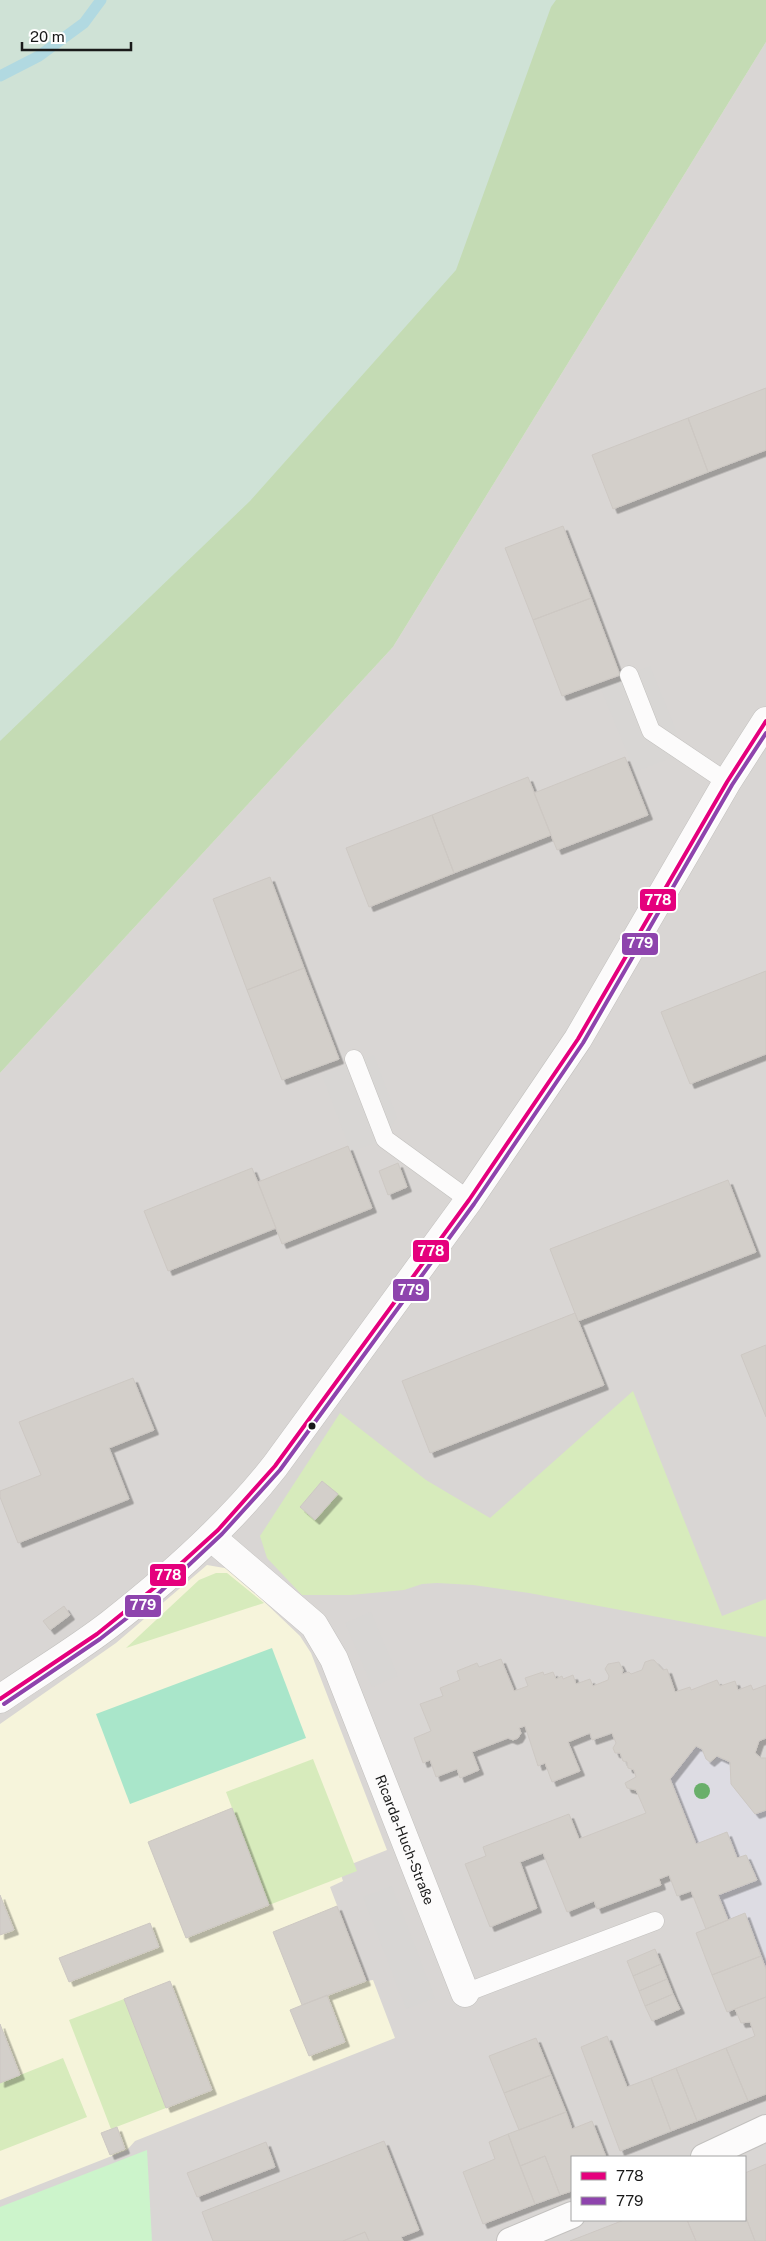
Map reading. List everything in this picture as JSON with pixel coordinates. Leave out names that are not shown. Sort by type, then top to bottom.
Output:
[{"type":"street","points":[[0,1699],[110,1624],[211,1537],[246,1502],[311,1420],[469,1200],[578,1039],[727,782],[766,721]]},
{"type":"street","name":"Ricarda-Huch-Straße","points":[[211,1537],[314,1624],[334,1659],[465,1993]]},
{"type":"street","points":[[706,2156],[766,2128]]},
{"type":"street","points":[[510,2241],[571,2216]]},
{"type":"lane","points":[[629,676],[651,731],[727,782]]},
{"type":"lane","points":[[354,1059],[385,1139],[469,1200]]},
{"type":"lane","name":"Ricarda-Huch-Straße","points":[[465,1993],[655,1921]]},
{"type":"shaded area","points":[[766,42],[766,2241],[0,2241],[0,1073],[393,647]]},
{"type":"shaded area","points":[[650,666],[676,730],[671,758],[635,772],[600,687]]},
{"type":"shaded area","points":[[374,1055],[397,1117],[385,1139],[351,1152],[322,1075]]},
{"type":"shaded area","points":[[207,1565],[230,1569],[300,1636],[311,1653],[387,1850],[339,1869],[343,1881],[330,1887],[366,1981],[373,1980],[395,2038],[135,2141],[127,2150],[0,2200],[0,1724],[116,1643]]},
{"type":"shaded area","points":[[371,1612],[398,1676],[372,1687],[345,1623]]},
{"type":"shaded area","points":[[696,1746],[702,1749],[706,1759],[710,1762],[715,1760],[717,1756],[730,1762],[731,1784],[755,1814],[766,1810],[766,1969],[745,1914],[728,1920],[718,1895],[756,1880],[747,1855],[737,1858],[726,1832],[696,1844],[670,1779]]},
{"type":"shaded area","points":[[392,1886],[435,1998],[406,2009],[363,1897]]},
{"type":"green space","points":[[0,0],[766,0],[766,42],[393,647],[0,1073]]},
{"type":"green space","points":[[0,0],[556,0],[551,7],[456,270],[250,501],[0,741]]},
{"type":"green space","points":[[633,1391],[722,1616],[766,1599],[766,1637],[529,1593],[473,1585],[437,1583],[422,1584],[404,1590],[351,1595],[302,1595],[267,1558],[260,1536],[340,1413],[426,1480],[490,1518]]},
{"type":"green space","points":[[216,1573],[227,1573],[264,1603],[126,1648],[199,1580]]},
{"type":"green space","points":[[272,1648],[306,1738],[130,1804],[96,1714]]},
{"type":"green space","points":[[313,1759],[357,1871],[269,1905],[226,1792]]},
{"type":"green space","points":[[124,1999],[166,2108],[111,2129],[69,2020]]},
{"type":"green space","points":[[63,2058],[87,2117],[0,2151],[0,2083]]},
{"type":"green space","points":[[147,2150],[152,2241],[0,2241],[0,2207]]},
{"type":"building","points":[[766,388],[766,450],[708,472],[688,418]]},
{"type":"building","points":[[688,418],[708,472],[613,509],[592,455]]},
{"type":"building","points":[[563,526],[591,598],[533,620],[505,548]]},
{"type":"building","points":[[591,598],[620,675],[562,696],[533,620]]},
{"type":"building","points":[[625,757],[648,815],[557,850],[534,793]]},
{"type":"building","points":[[528,777],[551,835],[454,873],[432,815]]},
{"type":"building","points":[[432,815],[454,873],[369,907],[346,848]]},
{"type":"building","points":[[270,877],[304,968],[247,990],[213,899]]},
{"type":"building","points":[[304,968],[339,1059],[282,1080],[247,990]]},
{"type":"building","points":[[766,971],[766,1054],[690,1084],[661,1012]]},
{"type":"building","points":[[348,1146],[372,1208],[282,1244],[258,1182]]},
{"type":"building","points":[[398,1163],[407,1187],[388,1195],[379,1171]]},
{"type":"building","points":[[252,1168],[276,1228],[168,1271],[144,1211]]},
{"type":"building","points":[[728,1180],[756,1252],[578,1321],[550,1249]]},
{"type":"building","points":[[575,1313],[604,1385],[430,1453],[402,1381]]},
{"type":"building","points":[[766,1345],[766,1417],[741,1355]]},
{"type":"building","points":[[133,1378],[154,1430],[109,1448],[129,1499],[18,1543],[0,1497],[0,1491],[41,1475],[19,1422]]},
{"type":"building","points":[[322,1481],[338,1494],[315,1520],[300,1507]]},
{"type":"building","points":[[64,1606],[70,1615],[50,1630],[43,1621]]},
{"type":"building","points":[[501,1659],[514,1691],[528,1686],[525,1678],[543,1672],[544,1675],[553,1672],[556,1679],[562,1676],[563,1679],[573,1675],[576,1684],[590,1679],[593,1686],[608,1680],[609,1676],[605,1669],[608,1664],[619,1662],[623,1670],[622,1674],[629,1672],[631,1674],[642,1670],[645,1662],[651,1660],[654,1660],[663,1670],[667,1669],[675,1692],[690,1687],[691,1690],[717,1680],[720,1686],[735,1681],[738,1690],[751,1685],[753,1690],[766,1685],[766,1738],[759,1741],[755,1753],[761,1758],[766,1758],[766,1810],[755,1814],[731,1784],[730,1762],[717,1756],[710,1762],[706,1759],[702,1749],[696,1746],[670,1779],[696,1844],[727,1832],[737,1858],[746,1855],[757,1880],[718,1895],[728,1920],[706,1929],[691,1891],[677,1896],[669,1875],[659,1879],[661,1885],[597,1909],[594,1901],[567,1912],[543,1853],[520,1862],[537,1908],[490,1927],[465,1864],[486,1856],[483,1847],[569,1814],[579,1839],[646,1813],[636,1790],[627,1788],[625,1783],[636,1777],[634,1770],[628,1768],[627,1762],[623,1761],[620,1753],[615,1753],[613,1748],[616,1743],[612,1733],[592,1740],[590,1733],[568,1742],[580,1771],[552,1782],[545,1763],[538,1766],[525,1726],[519,1728],[521,1733],[518,1738],[513,1740],[508,1738],[472,1752],[479,1770],[460,1778],[457,1769],[436,1777],[430,1760],[423,1763],[414,1738],[431,1731],[420,1704],[443,1696],[440,1688],[460,1680],[457,1671],[477,1663],[479,1667]]},
{"type":"building","points":[[232,1808],[269,1905],[186,1938],[148,1842]]},
{"type":"building","points":[[0,1895],[14,1930],[0,1935]]},
{"type":"building","points":[[337,1906],[366,1981],[302,2005],[273,1932]]},
{"type":"building","points":[[745,1913],[761,1956],[712,1975],[696,1933]]},
{"type":"building","points":[[150,1923],[159,1947],[69,1982],[59,1958]]},
{"type":"building","points":[[655,1949],[661,1964],[633,1976],[627,1961]]},
{"type":"building","points":[[761,1956],[766,1969],[766,1997],[727,2012],[712,1975]]},
{"type":"building","points":[[661,1964],[667,1979],[639,1991],[633,1976]]},
{"type":"building","points":[[667,1979],[673,1994],[645,2006],[639,1991]]},
{"type":"building","points":[[170,1981],[212,2090],[166,2108],[124,1999]]},
{"type":"building","points":[[673,1994],[680,2009],[652,2021],[645,2006]]},
{"type":"building","points":[[327,1995],[345,2042],[309,2056],[290,2010]]},
{"type":"building","points":[[766,1997],[766,2094],[748,2101],[726,2048],[755,2036],[750,2022],[741,2023],[735,2009]]},
{"type":"building","points":[[0,2024],[20,2075],[0,2083]]},
{"type":"building","points":[[607,2036],[627,2087],[651,2078],[671,2131],[620,2151],[581,2047]]},
{"type":"building","points":[[536,2038],[551,2075],[504,2093],[489,2056]]},
{"type":"building","points":[[726,2048],[748,2101],[697,2121],[676,2068]]},
{"type":"building","points":[[676,2068],[697,2121],[671,2131],[651,2078]]},
{"type":"building","points":[[551,2075],[566,2112],[519,2130],[504,2093]]},
{"type":"building","points":[[566,2112],[572,2129],[592,2121],[606,2156],[571,2156],[571,2191],[560,2195],[545,2156],[520,2166],[508,2134]]},
{"type":"building","points":[[117,2127],[125,2149],[110,2155],[101,2133]]},
{"type":"building","points":[[508,2134],[535,2204],[483,2224],[463,2172],[495,2159],[489,2142]]},
{"type":"building","points":[[384,2141],[419,2230],[401,2237],[403,2241],[369,2241],[365,2232],[343,2241],[213,2241],[202,2212]]},
{"type":"building","points":[[266,2142],[275,2167],[197,2197],[187,2173]]},
{"type":"building","points":[[545,2156],[560,2195],[535,2204],[520,2166]]},
{"type":"building","points":[[766,2164],[766,2241],[755,2241],[746,2218],[746,2173]]},
{"type":"building","points":[[746,2218],[755,2241],[696,2241],[687,2221],[746,2221]]},
{"type":"building","points":[[621,2221],[687,2221],[696,2241],[570,2241]]},
{"type":"building","points":[[365,2232],[369,2241],[343,2241]]},
{"type":"waterway","points":[[0,76],[39,56],[84,23],[101,0]]},
{"type":"transit line","name":"778","points":[[0,1699],[97,1634],[154,1588],[218,1530],[275,1466],[469,1200],[578,1039],[727,782],[766,721]]},
{"type":"transit line","name":"779","points":[[4,1704],[100,1639],[159,1593],[222,1534],[280,1470],[474,1204],[583,1043],[732,785],[766,733]]}]
